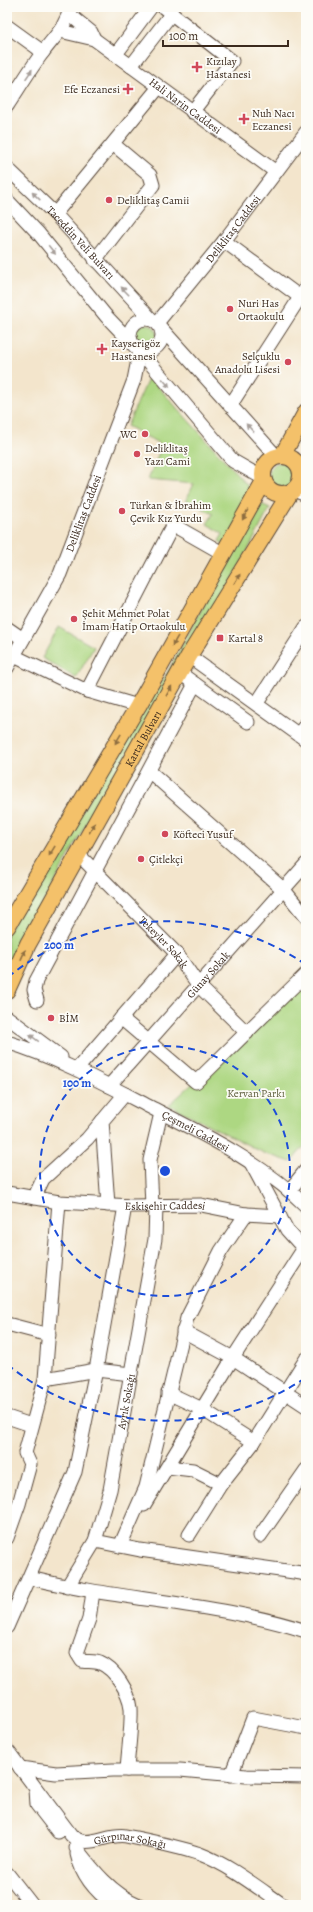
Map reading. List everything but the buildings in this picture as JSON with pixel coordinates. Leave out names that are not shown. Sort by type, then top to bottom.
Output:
[{"type":"main road","points":[[279,456],[291,458],[304,470],[297,493],[283,495],[273,492],[263,480],[265,466],[279,456],[306,412]]},
{"type":"main road","name":"Kartal Bulvarı","points":[[7,927],[138,706],[224,554],[263,480]]},
{"type":"main road","name":"Kartal Bulvarı","points":[[7,990],[28,944],[189,656],[297,493]]},
{"type":"street","points":[[116,54],[151,7]]},
{"type":"street","points":[[7,106],[43,52],[60,31],[70,10]]},
{"type":"street","name":"Hali Narin Caddesi","points":[[70,10],[90,32],[94,39]]},
{"type":"street","points":[[131,66],[167,10],[232,61],[192,112]]},
{"type":"street","points":[[7,26],[43,52]]},
{"type":"street","name":"Hali Narin Caddesi","points":[[60,31],[94,39],[276,172]]},
{"type":"street","points":[[55,214],[159,87]]},
{"type":"street","name":"Deliklitaş Caddesi","points":[[157,324],[224,241],[306,132]]},
{"type":"street","points":[[96,260],[153,185],[150,175],[113,144]]},
{"type":"street","name":"Taceddin Veli Bulvarı","points":[[7,168],[55,214],[96,260],[157,324],[230,406],[279,456]]},
{"type":"street","points":[[7,200],[39,234],[106,316],[138,348],[233,461],[263,480]]},
{"type":"street","points":[[224,241],[303,293],[230,406]]},
{"type":"street","points":[[144,318],[157,324],[162,337],[159,345],[152,350],[138,348],[130,329],[136,322],[144,318]]},
{"type":"street","name":"Deliklitaş Caddesi","points":[[7,668],[54,586],[66,561],[134,380],[138,348]]},
{"type":"street","points":[[87,691],[173,525],[224,554]]},
{"type":"street","points":[[257,703],[306,627]]},
{"type":"street","points":[[7,628],[24,639]]},
{"type":"street","points":[[14,656],[87,691],[138,706]]},
{"type":"street","points":[[189,656],[257,703],[304,733]]},
{"type":"street","points":[[180,673],[248,722]]},
{"type":"street","points":[[37,1000],[34,990],[36,981],[195,684]]},
{"type":"street","points":[[149,771],[284,890],[306,917]]},
{"type":"street","name":"Tekeyler Sokak","points":[[78,854],[177,954],[199,986],[247,1033]]},
{"type":"street","name":"Günay Sokak","points":[[109,1086],[306,864]]},
{"type":"street","points":[[77,1069],[177,954]]},
{"type":"street","points":[[121,1018],[196,1082],[306,974]]},
{"type":"street","name":"Çeşmeli Caddesi","points":[[7,1017],[77,1069]]},
{"type":"street","name":"Çeşmeli Caddesi","points":[[7,1042],[77,1069],[251,1162],[289,1190],[306,1206]]},
{"type":"street","points":[[34,1198],[43,1178],[87,1139],[125,1094]]},
{"type":"street","name":"Ayrık Sokağı","points":[[67,1587],[94,1541],[110,1490],[155,1239],[150,1160],[161,1113]]},
{"type":"street","points":[[102,1121],[108,1205]]},
{"type":"street","points":[[135,1512],[147,1502],[233,1358],[305,1250],[287,1230],[251,1162]]},
{"type":"street","points":[[289,1190],[306,1170]]},
{"type":"street","name":"Eskişehir Caddesi","points":[[7,1193],[59,1202],[125,1206],[201,1205],[246,1214],[280,1216]]},
{"type":"street","points":[[7,1538],[17,1511],[30,1464],[24,1453],[44,1379],[49,1335],[59,1202]]},
{"type":"street","points":[[7,1627],[30,1578],[75,1472],[96,1370],[125,1206]]},
{"type":"street","points":[[120,1546],[146,1487],[183,1331],[194,1303],[221,1251],[246,1214]]},
{"type":"street","points":[[7,1324],[49,1335]]},
{"type":"street","points":[[183,1331],[233,1358],[306,1406]]},
{"type":"street","points":[[190,1535],[221,1484],[254,1442],[306,1359]]},
{"type":"street","points":[[44,1379],[96,1370],[131,1374]]},
{"type":"street","points":[[168,1393],[202,1409],[254,1442]]},
{"type":"street","points":[[7,1417],[31,1425]]},
{"type":"street","points":[[168,1467],[193,1470],[221,1484]]},
{"type":"street","points":[[260,1536],[306,1470]]},
{"type":"street","points":[[94,1541],[120,1546],[304,1571]]},
{"type":"street","points":[[30,1578],[93,1592],[197,1606],[250,1615],[306,1629]]},
{"type":"street","points":[[93,1592],[89,1619],[77,1653],[82,1660],[100,1663],[113,1672],[126,1692],[131,1707],[127,1770]]},
{"type":"street","points":[[231,1775],[253,1718],[306,1728]]},
{"type":"street","points":[[7,1750],[36,1788],[36,1801],[42,1813],[68,1845],[81,1843]]},
{"type":"street","points":[[20,1768],[56,1773],[127,1770],[180,1770],[231,1775],[306,1777]]},
{"type":"street","name":"Gürpınar Sokağı","points":[[81,1843],[121,1834],[200,1854],[230,1869],[283,1905]]},
{"type":"street","points":[[81,1843],[80,1866],[89,1883],[114,1905]]},
{"type":"street","points":[[81,1843],[93,1870],[112,1888],[139,1905]]},
{"type":"street","points":[[7,1873],[32,1905]]},
{"type":"green space","points":[[146,324],[154,327],[157,335],[154,343],[146,346],[138,343],[135,335],[138,327]]},
{"type":"green space","points":[[149,377],[248,486],[247,499],[226,546],[219,541],[223,534],[207,524],[213,514],[186,500],[194,484],[148,480],[162,445],[127,426]]},
{"type":"green space","points":[[282,462],[291,466],[295,475],[291,484],[282,488],[273,484],[269,475],[273,466]]},
{"type":"green space","points":[[259,503],[270,508],[229,586],[100,799],[7,969],[7,933],[166,675]]},
{"type":"green space","points":[[59,627],[94,647],[76,678],[42,658]]},
{"type":"green space","name":"Kervan Parkı","points":[[306,981],[306,1144],[291,1162],[264,1153],[169,1105]]},
{"type":"place","name":"Kızılay Hastanesi","points":[[197,67]]},
{"type":"place","name":"Efe Eczanesi","points":[[128,89]]},
{"type":"place","name":"Nuh Nacı Eczanesi","points":[[244,119]]},
{"type":"place","name":"Deliklitaş Camii","points":[[109,200]]},
{"type":"place","name":"Nuri Has Ortaokulu","points":[[230,309]]},
{"type":"place","name":"Kayserigöz Hastanesi","points":[[102,349]]},
{"type":"place","name":"Selçuklu Anadolu Lisesi","points":[[288,362]]},
{"type":"place","name":"WC","points":[[145,434]]},
{"type":"place","name":"Deliklitaş Yazı Cami","points":[[137,454]]},
{"type":"place","name":"Türkan & İbrahim Çevik Kız Yurdu","points":[[122,511]]},
{"type":"place","name":"Şehit Mehmet Polat İmam Hatip Ortaokulu","points":[[74,619]]},
{"type":"place","name":"Kartal 8","points":[[220,638]]},
{"type":"place","name":"Köfteci Yusuf","points":[[165,834]]},
{"type":"place","name":"Çitlekçi","points":[[141,859]]},
{"type":"place","name":"BİM","points":[[51,1018]]}]
